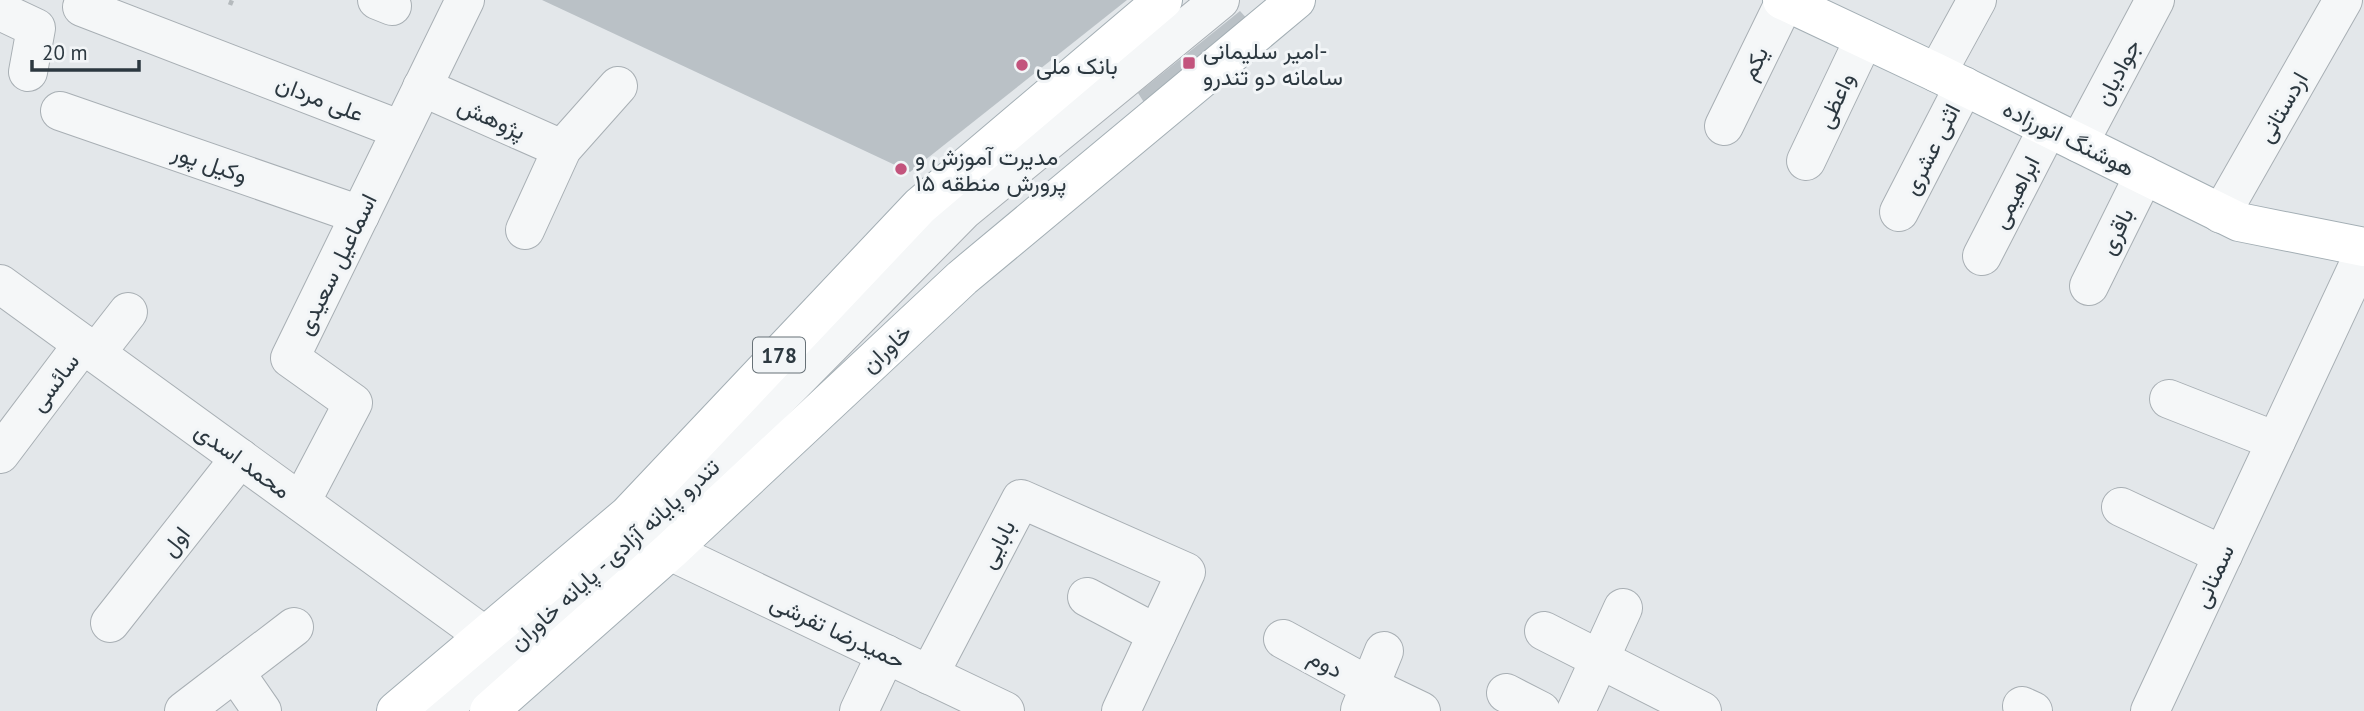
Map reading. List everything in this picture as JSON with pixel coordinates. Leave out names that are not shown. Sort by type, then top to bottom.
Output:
[{"type":"main road","name":"178","points":[[396,711],[628,515],[920,206],[1163,0]]},
{"type":"main road","name":"خاوران","points":[[489,711],[670,551],[962,278],[1296,0]]},
{"type":"main road","name":"هوشنگ انورزاده","points":[[1784,1],[1950,79],[2239,222],[2364,247]]},
{"type":"street","name":"اسماعیل سعیدی","points":[[301,502],[353,402],[290,358],[465,0]]},
{"type":"street","name":"تندرو پایانه آزادی - پایانه خاوران","points":[[440,711],[660,518],[964,210],[1220,0]]},
{"type":"street","name":"اثنی عشری","points":[[1899,212],[1950,79],[1976,0]]},
{"type":"street","name":"جوادیان","points":[[2064,135],[2154,0]]},
{"type":"street","name":"اردستانی","points":[[2221,214],[2343,0]]},
{"type":"street","name":"یکم","points":[[1724,125],[1784,1]]},
{"type":"street","name":"علی مردان","points":[[82,7],[401,130]]},
{"type":"street","points":[[0,11],[36,28],[28,72]]},
{"type":"street","name":"واعظی","points":[[1807,161],[1864,39]]},
{"type":"street","points":[[525,230],[562,149],[618,86]]},
{"type":"street","name":"پژوهش","points":[[422,87],[562,149]]},
{"type":"street","name":"وکیل پور","points":[[60,111],[360,215]]},
{"type":"street","name":"ابراهیمی","points":[[1982,256],[2064,135]]},
{"type":"street","name":"باقری","points":[[2089,286],[2144,175]]},
{"type":"street","name":"سمنانی","points":[[2150,711],[2364,253]]},
{"type":"street","name":"محمد اسدی","points":[[0,284],[485,636]]},
{"type":"street","points":[[89,348],[128,312]]},
{"type":"street","name":"سائسی","points":[[0,454],[89,348]]},
{"type":"street","points":[[2169,399],[2276,442]]},
{"type":"street","name":"اول","points":[[110,623],[240,458]]},
{"type":"street","name":"بابایی","points":[[929,675],[1021,499],[1186,572],[1157,634]]},
{"type":"street","points":[[2121,508],[2223,555]]},
{"type":"street","name":"حمیدرضا تفرشی","points":[[670,551],[1006,711]]},
{"type":"street","points":[[1087,597],[1157,634],[1121,711]]},
{"type":"street","points":[[1576,711],[1623,608]]},
{"type":"street","points":[[184,711],[294,627]]},
{"type":"street","points":[[1544,631],[1702,711]]},
{"type":"street","name":"دوم","points":[[1283,639],[1364,699]]},
{"type":"street","points":[[1384,651],[1364,699],[1422,711]]},
{"type":"street","points":[[859,711],[886,654]]},
{"type":"street","points":[[235,672],[262,711]]},
{"type":"street","points":[[1506,693],[1541,711]]},
{"type":"building","points":[[542,0],[1127,0],[910,172]]},
{"type":"building","points":[[1240,11],[1250,22],[1147,107],[1138,93]]},
{"type":"place","name":"امیر سلیمانی- سامانه دو تندرو","points":[[1189,63]]},
{"type":"place","name":"بانک ملی","points":[[1022,65]]},
{"type":"place","name":"مدیرت آموزش و پرورش منطقه ۱۵","points":[[901,169]]}]
